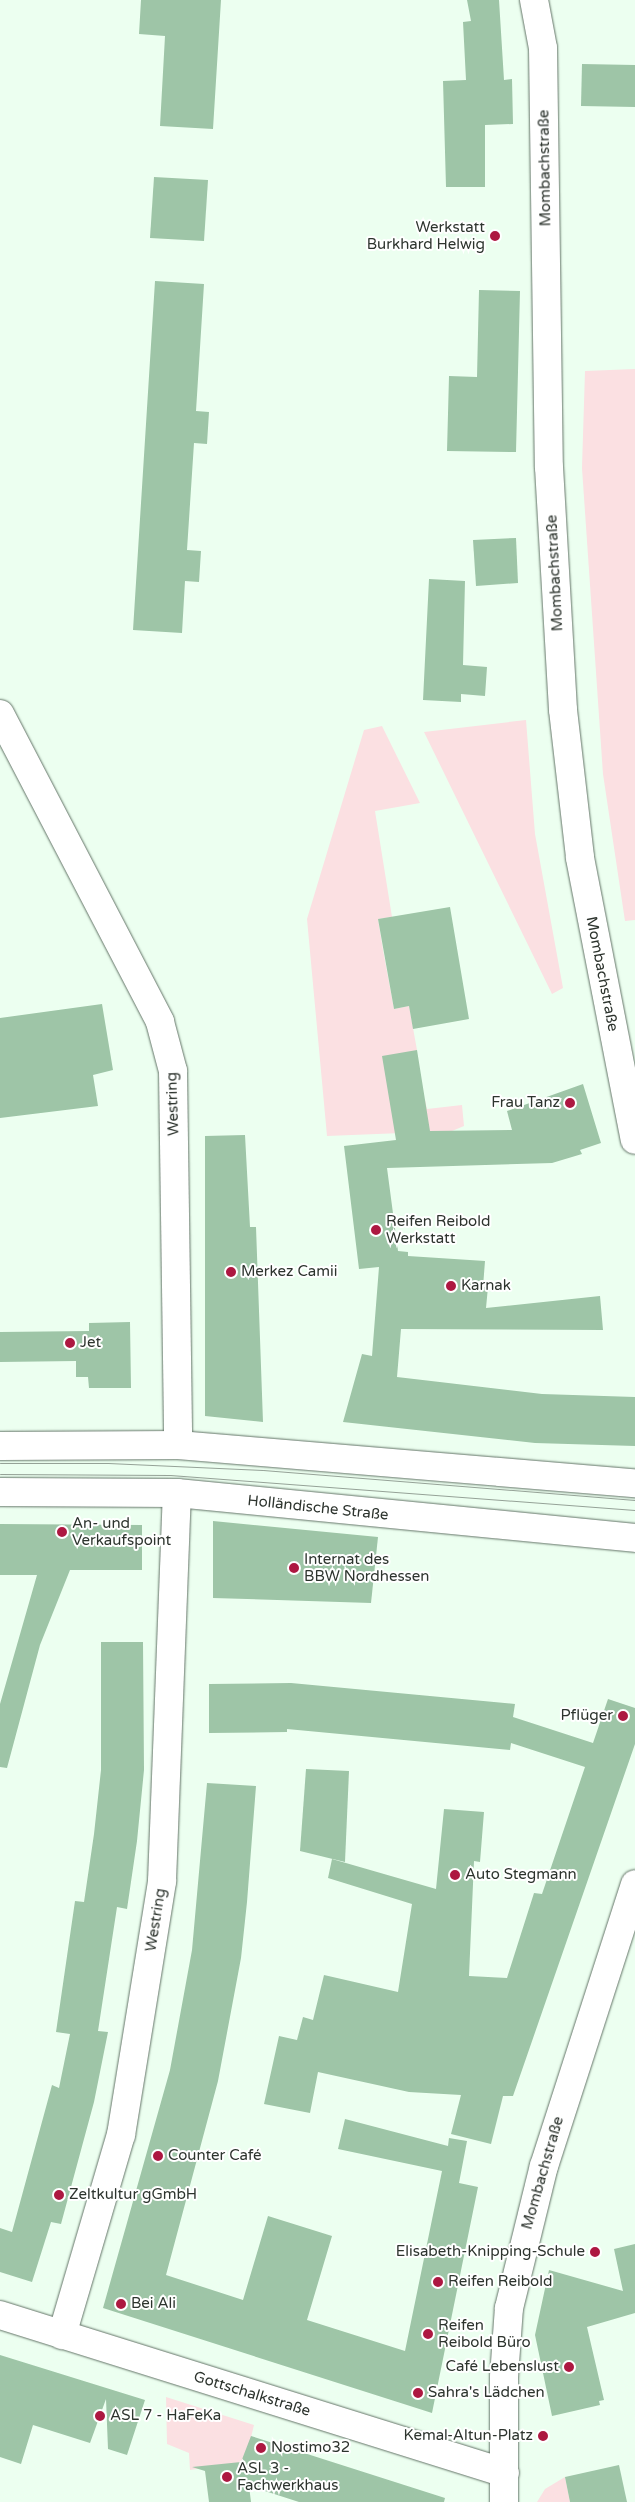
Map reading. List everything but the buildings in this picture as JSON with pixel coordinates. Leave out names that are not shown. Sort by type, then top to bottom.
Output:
[{"type":"street","name":"Mombachstraße","points":[[534,0],[543,48],[549,467],[563,710],[580,858],[635,1140]]},
{"type":"street","name":"Westring","points":[[0,714],[160,1022],[173,1071],[178,1445]]},
{"type":"street","points":[[0,1446],[178,1445],[635,1483]]},
{"type":"street","name":"Holländische Straße","points":[[0,1492],[177,1493],[635,1538]]},
{"type":"street","name":"Westring","points":[[62,2335],[121,2135],[162,1881],[177,1493]]},
{"type":"street","name":"Mombachstraße","points":[[504,2502],[504,2377],[511,2299],[544,2166],[635,1884]]},
{"type":"street","name":"Gottschalkstraße","points":[[0,2315],[505,2473]]},
{"type":"shaded area","points":[[635,369],[635,920],[625,921],[603,774],[582,468],[585,371]]},
{"type":"shaded area","points":[[526,720],[535,834],[563,988],[552,994],[424,732]]},
{"type":"shaded area","points":[[382,726],[420,803],[375,811],[392,917],[378,919],[383,950],[394,1009],[409,1006],[417,1050],[391,1106],[425,1100],[427,1109],[462,1105],[464,1126],[452,1131],[327,1136],[307,919],[364,730]]},
{"type":"shaded area","points":[[166,2397],[254,2425],[245,2462],[190,2470],[189,2453],[167,2444]]},
{"type":"shaded area","points":[[565,2477],[570,2502],[537,2502],[545,2489]]},
{"type":"tram line","points":[[0,1463],[108,1463],[263,1470],[635,1500]]},
{"type":"tram line","points":[[0,1474],[170,1475],[635,1510]]},
{"type":"place","name":"Werkstatt Burkhard Helwig","points":[[495,236]]},
{"type":"place","name":"Frau Tanz","points":[[570,1103]]},
{"type":"place","name":"Reifen Reibold Werkstatt","points":[[376,1230]]},
{"type":"place","name":"Merkez Camii","points":[[231,1272]]},
{"type":"place","name":"Karnak","points":[[451,1286]]},
{"type":"place","name":"Jet","points":[[70,1343]]},
{"type":"place","name":"An- und Verkaufspoint","points":[[62,1532]]},
{"type":"place","name":"Internat des BBW Nordhessen","points":[[294,1568]]},
{"type":"place","name":"Pflüger","points":[[623,1716]]},
{"type":"place","name":"Auto Stegmann","points":[[455,1875]]},
{"type":"place","name":"Counter Café","points":[[158,2156]]},
{"type":"place","name":"Zeltkultur gGmbH","points":[[59,2195]]},
{"type":"place","name":"Elisabeth-Knipping-Schule","points":[[595,2252]]},
{"type":"place","name":"Reifen Reibold","points":[[438,2282]]},
{"type":"place","name":"Bei Ali","points":[[121,2304]]},
{"type":"place","name":"Reifen Reibold Büro","points":[[428,2334]]},
{"type":"place","name":"Café Lebenslust","points":[[569,2367]]},
{"type":"place","name":"Sahra's Lädchen","points":[[418,2393]]},
{"type":"place","name":"ASL 7 - HaFeKa","points":[[100,2416]]},
{"type":"place","name":"Kemal-Altun-Platz","points":[[543,2436]]},
{"type":"place","name":"Nostimo32","points":[[261,2448]]},
{"type":"place","name":"ASL 3 - Fachwerkhaus","points":[[227,2477]]}]
